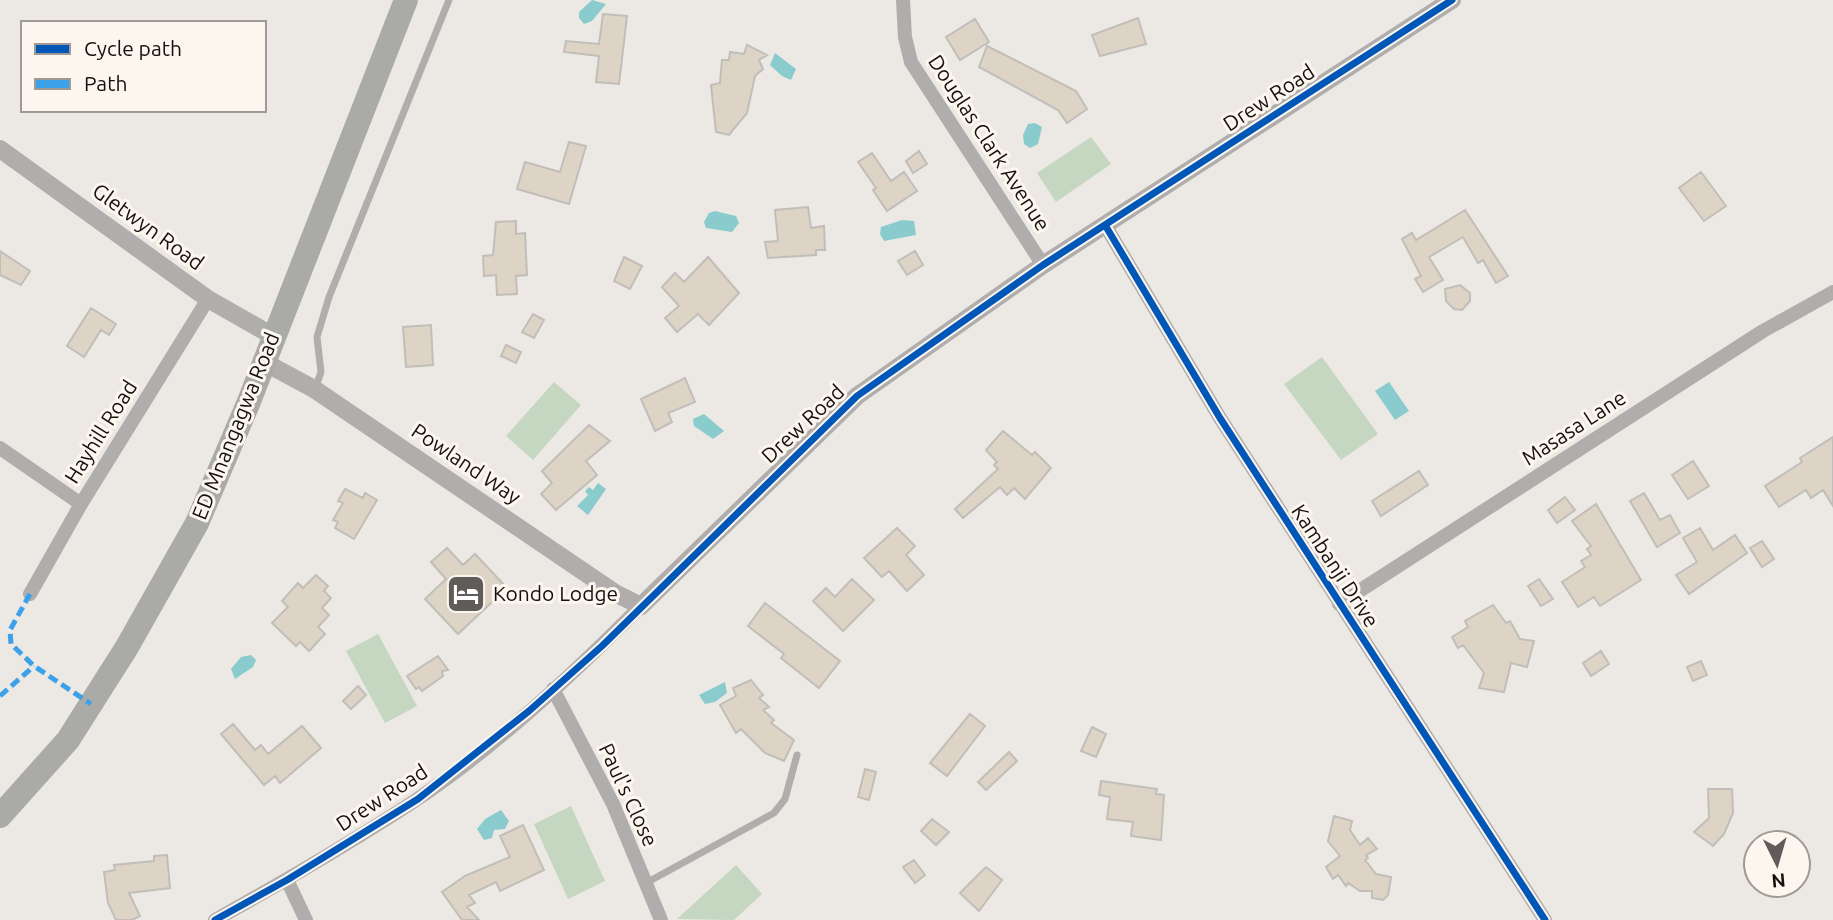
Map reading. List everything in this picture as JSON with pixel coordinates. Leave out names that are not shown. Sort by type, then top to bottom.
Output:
[{"type":"highway","name":"ED Mnangagwa Road","points":[[0,816],[68,740],[166,580],[221,471],[406,0]]},
{"type":"street","name":"Douglas Clark Avenue","points":[[903,0],[905,37],[911,62],[1043,265]]},
{"type":"street","name":"Drew Road","points":[[215,920],[287,880],[418,799],[553,690],[857,396],[1043,265],[1452,0]]},
{"type":"street","name":"Gletwyn Road","points":[[0,149],[208,299],[273,336]]},
{"type":"street","name":"Kambanji Drive","points":[[1105,225],[1220,418],[1545,920]]},
{"type":"street","name":"Masasa Lane","points":[[1339,604],[1763,331],[1833,292]]},
{"type":"street","name":"Hayhill Road","points":[[0,448],[81,505],[208,299]]},
{"type":"street","name":"Powland Way","points":[[264,362],[314,389],[615,593],[641,606]]},
{"type":"street","points":[[30,594],[81,505]]},
{"type":"street","name":"Paul's Close","points":[[553,690],[612,804],[661,920]]},
{"type":"street","points":[[287,880],[306,920]]},
{"type":"lane","points":[[314,389],[321,372],[317,337],[329,297],[449,0]]},
{"type":"lane","points":[[646,883],[774,813],[785,799],[797,755]]},
{"type":"green space","points":[[1091,137],[1111,164],[1056,202],[1037,173]]},
{"type":"green space","points":[[1322,357],[1378,434],[1341,460],[1284,384]]},
{"type":"green space","points":[[554,382],[581,405],[533,460],[506,436]]},
{"type":"green space","points":[[378,634],[417,706],[385,723],[346,651]]},
{"type":"green space","points":[[571,806],[605,881],[568,899],[534,824]]},
{"type":"green space","points":[[736,865],[762,894],[734,920],[677,919]]},
{"type":"water","points":[[592,0],[606,4],[592,21],[584,24],[579,18],[579,12]]},
{"type":"water","points":[[775,53],[796,69],[791,80],[770,65]]},
{"type":"water","points":[[1035,123],[1042,127],[1038,144],[1030,148],[1024,144],[1023,135],[1028,124]]},
{"type":"water","points":[[715,211],[736,216],[739,223],[732,232],[706,228],[704,222],[709,213]]},
{"type":"water","points":[[902,220],[914,221],[916,235],[884,241],[880,234],[881,227]]},
{"type":"water","points":[[1389,382],[1409,411],[1395,420],[1375,391]]},
{"type":"water","points":[[704,414],[724,431],[713,439],[694,426],[693,419]]},
{"type":"water","points":[[598,483],[606,489],[588,515],[577,506],[588,495],[585,491],[589,487],[593,490]]},
{"type":"water","points":[[251,655],[256,660],[253,667],[235,679],[231,669],[241,657]]},
{"type":"water","points":[[725,682],[727,693],[715,702],[705,704],[699,695]]},
{"type":"water","points":[[501,810],[509,821],[505,829],[494,830],[492,838],[484,840],[477,829],[485,819]]},
{"type":"building","points":[[603,14],[627,16],[619,84],[596,82],[599,56],[564,52],[566,41],[599,44]]},
{"type":"building","points":[[1138,18],[1146,44],[1100,56],[1092,35]]},
{"type":"building","points":[[975,19],[989,42],[960,60],[946,37]]},
{"type":"building","points":[[747,45],[767,55],[759,60],[763,69],[755,76],[747,113],[729,135],[716,132],[711,85],[720,83],[722,60],[729,60],[730,52],[744,54]]},
{"type":"building","points":[[987,46],[1076,91],[1087,109],[1067,123],[1058,110],[979,67]]},
{"type":"building","points":[[569,142],[586,146],[569,204],[517,189],[525,162],[560,172]]},
{"type":"building","points":[[919,151],[927,164],[913,173],[906,161]]},
{"type":"building","points":[[872,153],[891,181],[904,172],[917,191],[887,211],[873,190],[876,188],[858,162]]},
{"type":"building","points":[[1701,172],[1726,206],[1704,221],[1679,188]]},
{"type":"building","points":[[808,207],[811,228],[824,226],[825,250],[816,250],[816,255],[768,258],[765,242],[778,241],[775,210]]},
{"type":"building","points":[[1465,210],[1508,276],[1496,283],[1483,260],[1478,263],[1463,237],[1429,257],[1443,280],[1423,292],[1415,279],[1421,276],[1402,239],[1412,233],[1416,240]]},
{"type":"building","points":[[516,221],[516,234],[525,233],[527,275],[516,276],[517,294],[497,295],[496,275],[484,276],[483,256],[493,255],[496,222]]},
{"type":"building","points":[[0,251],[30,271],[21,285],[0,275]]},
{"type":"building","points":[[915,251],[923,265],[907,275],[898,261]]},
{"type":"building","points":[[624,257],[642,266],[630,289],[614,281]]},
{"type":"building","points":[[708,257],[739,293],[709,325],[698,314],[677,332],[665,318],[679,306],[662,287],[675,273],[684,282]]},
{"type":"building","points":[[1460,285],[1470,293],[1470,301],[1462,310],[1454,309],[1446,301],[1445,289]]},
{"type":"building","points":[[91,308],[116,324],[109,335],[101,330],[84,357],[67,346]]},
{"type":"building","points":[[533,314],[544,320],[534,338],[522,332]]},
{"type":"building","points":[[431,325],[433,365],[406,367],[403,327]]},
{"type":"building","points":[[506,345],[521,352],[516,363],[501,356]]},
{"type":"building","points":[[685,378],[695,402],[668,413],[672,422],[655,431],[641,399]]},
{"type":"building","points":[[589,425],[610,441],[586,461],[597,475],[556,510],[541,494],[552,483],[542,471]]},
{"type":"building","points":[[1003,431],[1032,455],[1035,452],[1051,468],[1025,499],[1014,488],[1007,495],[1000,487],[963,518],[955,509],[998,469],[994,465],[997,462],[986,450]]},
{"type":"building","points":[[1833,437],[1833,506],[1823,490],[1811,498],[1806,490],[1779,507],[1765,486],[1802,462],[1800,458]]},
{"type":"building","points":[[1693,461],[1709,486],[1688,499],[1672,475]]},
{"type":"building","points":[[1419,471],[1428,485],[1381,516],[1372,501]]},
{"type":"building","points":[[345,489],[363,498],[365,493],[377,500],[354,539],[335,528],[338,522],[333,520],[343,503],[338,501]]},
{"type":"building","points":[[1644,493],[1660,520],[1670,515],[1680,533],[1657,547],[1630,501]]},
{"type":"building","points":[[1565,497],[1575,510],[1557,523],[1548,510]]},
{"type":"building","points":[[1596,504],[1641,580],[1600,606],[1594,597],[1578,607],[1562,582],[1585,567],[1581,561],[1591,555],[1587,549],[1591,546],[1572,521]]},
{"type":"building","points":[[897,528],[915,546],[906,555],[924,575],[907,591],[889,571],[882,577],[864,558]]},
{"type":"building","points":[[1700,528],[1713,550],[1735,535],[1747,553],[1689,594],[1676,575],[1697,562],[1683,538]]},
{"type":"building","points":[[1762,541],[1774,559],[1762,567],[1750,548]]},
{"type":"building","name":"Kondo Lodge","points":[[447,548],[463,565],[475,554],[507,588],[458,634],[425,599],[446,579],[431,562]]},
{"type":"building","points":[[316,575],[328,586],[324,591],[331,598],[322,608],[329,615],[318,627],[325,634],[309,651],[300,642],[296,646],[272,623],[288,607],[282,601],[298,583],[303,588]]},
{"type":"building","points":[[852,579],[874,600],[843,631],[813,601],[826,588],[835,597]]},
{"type":"building","points":[[1539,579],[1553,599],[1541,606],[1528,586]]},
{"type":"building","points":[[765,603],[840,661],[819,688],[781,658],[784,654],[748,626]]},
{"type":"building","points":[[1493,605],[1506,623],[1510,621],[1520,639],[1534,641],[1527,667],[1511,663],[1504,692],[1479,688],[1484,673],[1463,645],[1458,648],[1452,637],[1468,627],[1465,621]]},
{"type":"building","points":[[1601,651],[1609,664],[1591,676],[1583,663]]},
{"type":"building","points":[[438,656],[448,670],[442,671],[443,676],[422,691],[419,687],[416,689],[407,676]]},
{"type":"building","points":[[1701,661],[1707,675],[1693,681],[1687,667]]},
{"type":"building","points":[[751,680],[763,695],[759,698],[769,707],[763,710],[774,720],[771,723],[794,740],[784,761],[765,753],[741,729],[736,733],[720,705],[736,696],[733,688]]},
{"type":"building","points":[[358,686],[366,695],[351,709],[343,701]]},
{"type":"building","points":[[970,714],[985,726],[947,776],[930,763]]},
{"type":"building","points":[[233,724],[255,750],[261,745],[268,754],[302,726],[321,748],[280,783],[275,776],[264,785],[221,734]]},
{"type":"building","points":[[1092,727],[1106,734],[1096,757],[1081,751]]},
{"type":"building","points":[[1009,752],[1017,761],[986,790],[978,782]]},
{"type":"building","points":[[865,769],[876,772],[869,800],[858,797]]},
{"type":"building","points":[[1101,781],[1157,789],[1156,794],[1164,795],[1161,840],[1131,836],[1133,822],[1107,819],[1110,797],[1099,795]]},
{"type":"building","points":[[1708,789],[1732,789],[1733,813],[1724,834],[1713,846],[1694,832],[1709,818]]},
{"type":"building","points":[[1334,816],[1352,821],[1350,830],[1360,845],[1368,838],[1377,849],[1366,855],[1368,858],[1365,860],[1376,874],[1391,877],[1388,895],[1383,900],[1372,898],[1372,891],[1360,891],[1348,883],[1346,886],[1338,875],[1333,879],[1326,867],[1340,856],[1328,841]]},
{"type":"building","points":[[932,819],[949,832],[936,845],[921,831]]},
{"type":"building","points":[[523,825],[544,870],[500,891],[496,882],[469,895],[475,903],[467,907],[479,920],[462,920],[442,892],[465,876],[510,857],[500,836]]},
{"type":"building","points":[[167,855],[170,888],[129,893],[140,916],[132,920],[116,920],[108,903],[104,872],[115,870],[114,865],[154,861],[154,856]]},
{"type":"building","points":[[914,860],[925,875],[915,883],[903,867]]},
{"type":"building","points":[[986,867],[1002,880],[979,911],[960,893]]},
{"type":"marked path","points":[[30,594],[10,630],[11,644],[34,666],[91,704]]},
{"type":"marked path","points":[[0,696],[34,666]]},
{"type":"cycle path","points":[[215,920],[287,880],[418,799],[529,711],[602,646],[857,396],[1043,265],[1452,0]]},
{"type":"cycle path","points":[[1105,225],[1220,418],[1545,920]]},
{"type":"place","name":"Kondo Lodge","points":[[466,594]]}]
